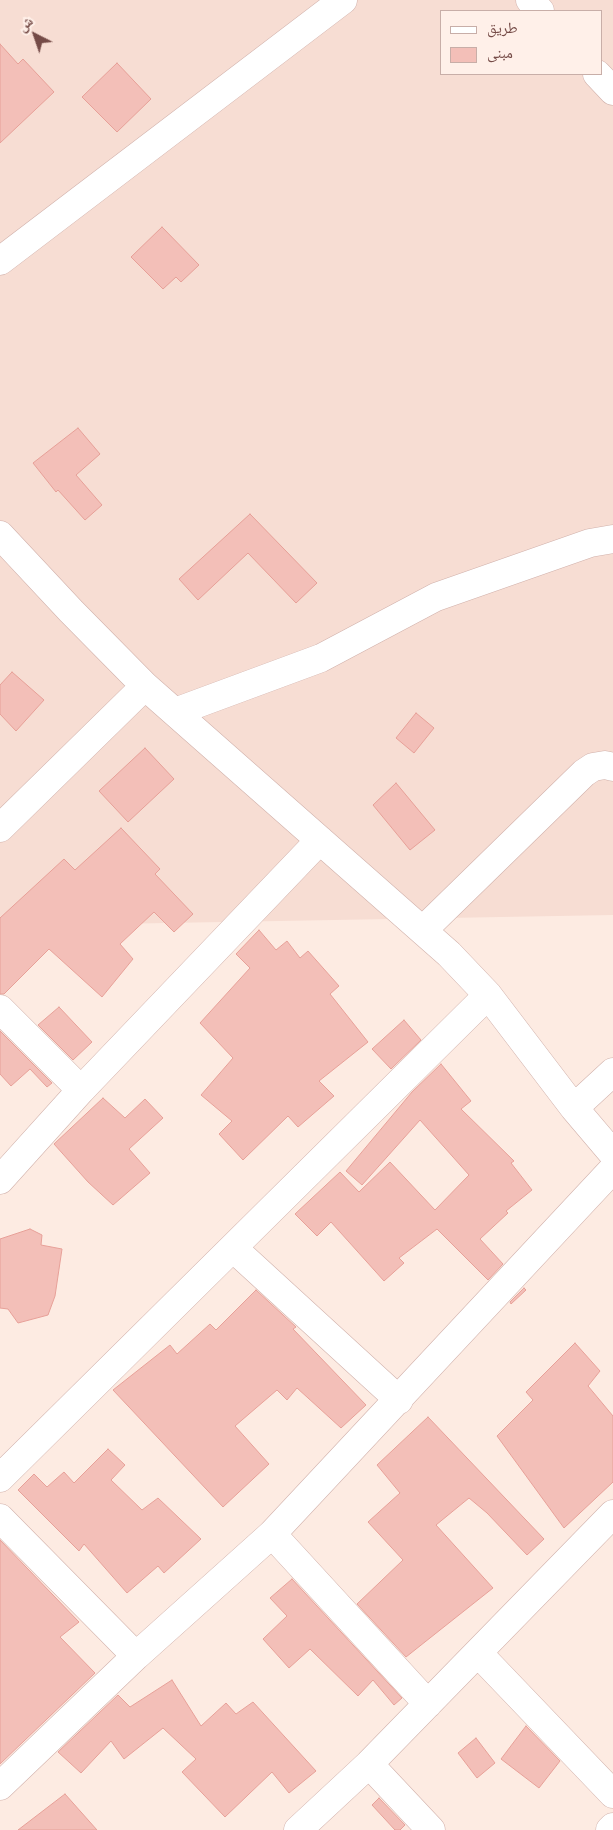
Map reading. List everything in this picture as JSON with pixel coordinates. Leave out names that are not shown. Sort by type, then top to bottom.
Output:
[{"type":"street","points":[[0,261],[343,0]]},
{"type":"street","points":[[530,0],[539,10]]},
{"type":"street","points":[[598,75],[613,91]]},
{"type":"street","points":[[0,535],[145,686],[423,930],[488,995],[574,1108],[613,1154]]},
{"type":"street","points":[[175,712],[321,658],[436,597],[590,543],[613,539]]},
{"type":"street","points":[[0,828],[145,686]]},
{"type":"street","points":[[423,930],[584,773],[605,765],[613,767]]},
{"type":"street","points":[[0,1180],[81,1090],[320,840]]},
{"type":"street","points":[[0,1478],[488,995]]},
{"type":"street","points":[[0,1009],[81,1090]]},
{"type":"street","points":[[574,1108],[613,1072]]},
{"type":"street","points":[[0,1786],[136,1656],[272,1534],[613,1169]]},
{"type":"street","points":[[233,1248],[399,1400]]},
{"type":"street","points":[[298,1830],[369,1764],[613,1514]]},
{"type":"street","points":[[0,1518],[136,1656]]},
{"type":"street","points":[[272,1534],[428,1704]]},
{"type":"street","points":[[478,1653],[613,1794]]},
{"type":"street","points":[[369,1764],[431,1830]]},
{"type":"shaded area","points":[[0,0],[613,0],[613,915],[0,926]]},
{"type":"building","points":[[0,44],[18,64],[23,59],[54,92],[0,143]]},
{"type":"building","points":[[117,63],[151,99],[117,132],[82,97]]},
{"type":"building","points":[[162,227],[199,265],[181,282],[176,277],[163,289],[131,257]]},
{"type":"building","points":[[78,428],[100,454],[76,475],[102,505],[85,520],[58,490],[56,492],[33,463]]},
{"type":"building","points":[[250,514],[317,583],[296,603],[248,553],[198,600],[179,579]]},
{"type":"building","points":[[12,672],[44,700],[16,731],[0,714],[0,685]]},
{"type":"building","points":[[416,713],[434,728],[414,753],[396,738]]},
{"type":"building","points":[[145,748],[174,779],[128,822],[99,791]]},
{"type":"building","points":[[396,783],[435,830],[410,850],[373,805]]},
{"type":"building","points":[[121,828],[160,869],[155,874],[193,914],[174,932],[154,912],[120,944],[133,959],[102,997],[49,949],[4,994],[0,994],[0,918],[64,859],[75,870]]},
{"type":"building","points":[[259,930],[276,950],[287,941],[300,958],[308,951],[339,986],[330,994],[368,1042],[319,1081],[334,1096],[298,1127],[288,1116],[243,1160],[219,1134],[232,1121],[201,1095],[233,1058],[200,1023],[250,968],[236,954]]},
{"type":"building","points":[[59,1007],[92,1042],[73,1060],[38,1025]]},
{"type":"building","points":[[404,1020],[421,1040],[391,1069],[372,1049]]},
{"type":"building","points":[[0,1031],[52,1083],[47,1087],[30,1069],[11,1086],[0,1074]]},
{"type":"building","points":[[441,1064],[471,1101],[461,1109],[514,1161],[511,1163],[532,1190],[506,1211],[508,1213],[480,1239],[503,1264],[488,1280],[437,1229],[399,1258],[404,1263],[384,1281],[331,1222],[317,1236],[295,1214],[340,1172],[359,1192],[390,1162],[435,1210],[469,1175],[420,1120],[362,1185],[346,1171],[412,1092]]},
{"type":"building","points":[[103,1098],[125,1118],[145,1099],[163,1118],[129,1149],[150,1173],[113,1205],[88,1182],[54,1144]]},
{"type":"building","points":[[30,1229],[42,1235],[41,1245],[62,1249],[55,1296],[48,1315],[18,1323],[8,1309],[0,1308],[0,1239]]},
{"type":"building","points":[[524,1288],[526,1290],[511,1304],[510,1302]]},
{"type":"building","points":[[256,1290],[296,1327],[293,1329],[366,1405],[341,1428],[297,1388],[287,1400],[277,1390],[235,1426],[269,1464],[223,1507],[113,1390],[170,1345],[177,1354],[210,1324],[216,1330]]},
{"type":"building","points":[[575,1343],[600,1371],[588,1386],[613,1416],[613,1482],[564,1528],[497,1436],[533,1400],[526,1392]]},
{"type":"building","points":[[428,1417],[544,1539],[527,1555],[487,1513],[469,1498],[436,1525],[493,1588],[406,1657],[357,1604],[403,1560],[368,1522],[400,1493],[377,1465]]},
{"type":"building","points":[[108,1449],[125,1465],[111,1480],[142,1510],[158,1498],[201,1539],[164,1573],[158,1566],[127,1593],[84,1544],[79,1551],[18,1490],[34,1474],[47,1487],[64,1472],[74,1483]]},
{"type":"building","points":[[0,1540],[79,1622],[60,1637],[95,1673],[0,1764]]},
{"type":"building","points":[[292,1579],[402,1698],[394,1705],[373,1680],[358,1696],[310,1649],[289,1668],[263,1639],[287,1616],[270,1598]]},
{"type":"building","points":[[172,1680],[201,1726],[226,1703],[236,1714],[253,1702],[316,1771],[289,1793],[272,1772],[225,1817],[182,1772],[196,1759],[163,1728],[124,1759],[111,1741],[81,1773],[58,1752],[118,1695],[130,1707]]},
{"type":"building","points":[[526,1726],[560,1761],[539,1788],[501,1759]]},
{"type":"building","points":[[476,1738],[495,1763],[477,1778],[458,1753]]},
{"type":"building","points":[[65,1794],[97,1830],[18,1830]]},
{"type":"building","points":[[379,1798],[405,1825],[400,1830],[395,1830],[372,1805]]}]
